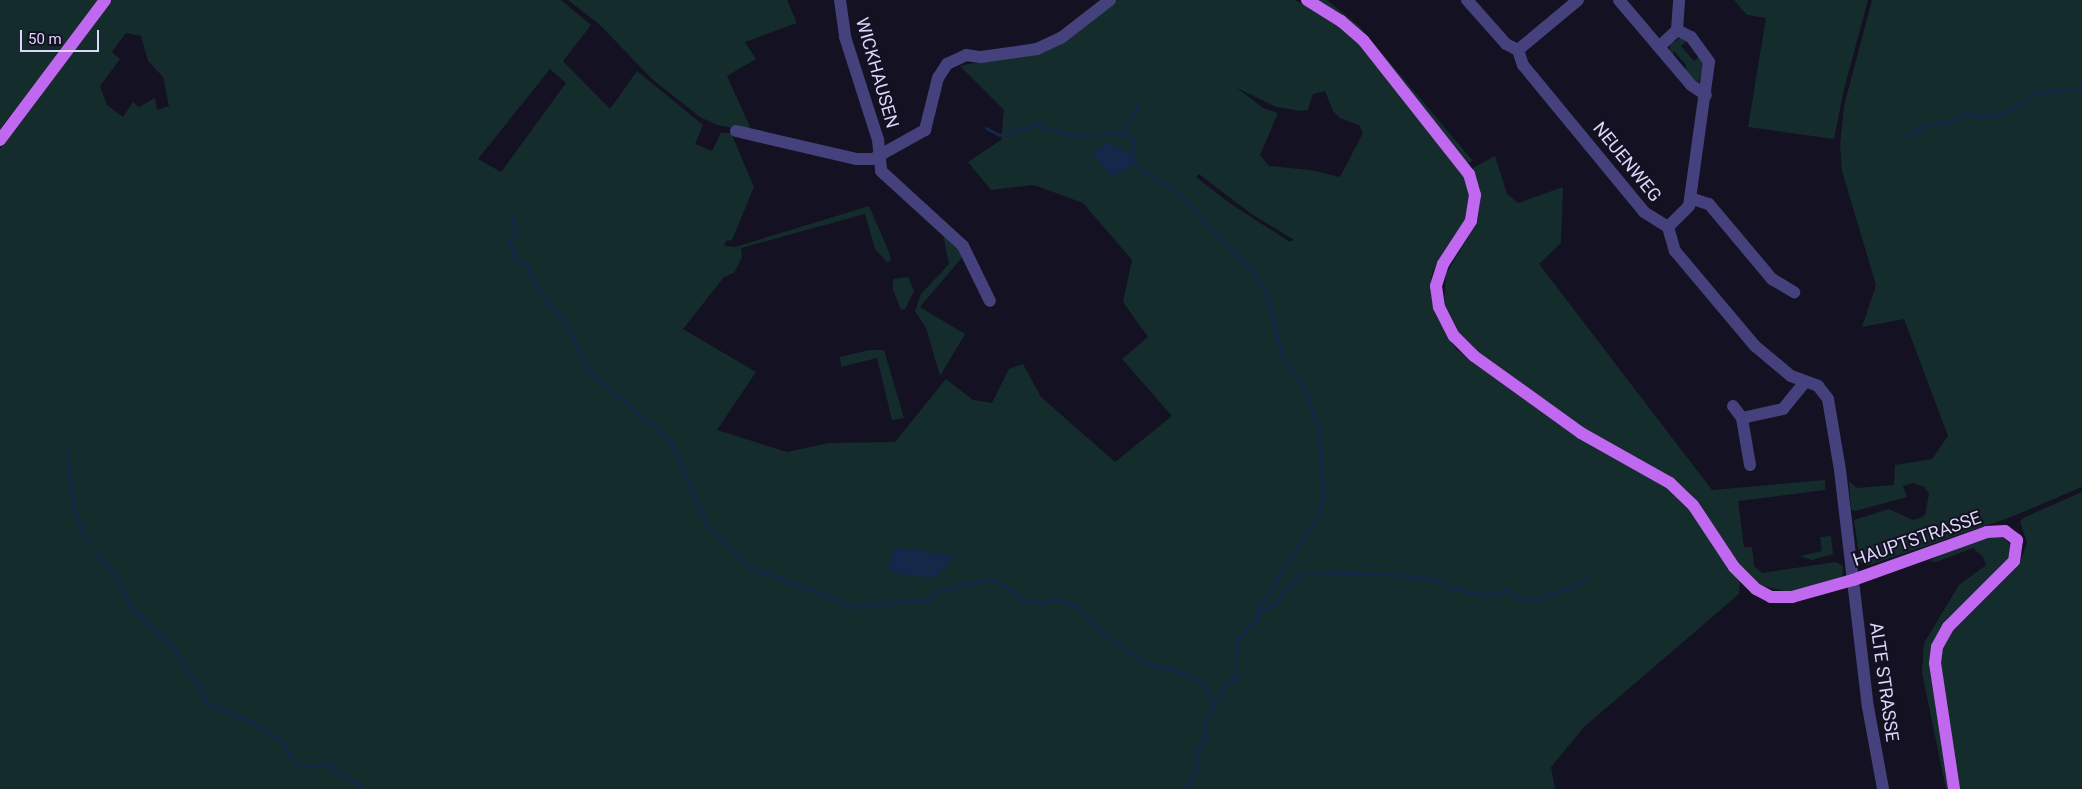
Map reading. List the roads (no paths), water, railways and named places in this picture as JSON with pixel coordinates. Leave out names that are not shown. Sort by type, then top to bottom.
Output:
[{"type":"main road","points":[[0,140],[105,0]]},
{"type":"main road","name":"HAUPTSTRASSE","points":[[1307,0],[1341,21],[1364,40],[1469,174],[1475,195],[1471,221],[1443,264],[1436,286],[1439,307],[1454,336],[1474,356],[1580,433],[1670,483],[1693,505],[1734,566],[1756,589],[1771,596],[1784,598],[1853,580],[1988,532],[2005,531],[2017,540],[2014,561],[1948,627],[1938,646],[1935,663],[1954,789]]},
{"type":"street","name":"WICKHAUSEN","points":[[840,0],[845,37],[878,140],[880,166],[886,177],[963,246],[990,301]]},
{"type":"street","name":"WICKHAUSEN","points":[[736,131],[856,159],[879,156],[925,130],[938,78],[947,64],[966,55],[981,57],[1037,49],[1061,38],[1110,0]]},
{"type":"street","name":"NEUENWEG","points":[[1468,0],[1506,44],[1518,50],[1523,65],[1644,212],[1668,227]]},
{"type":"street","points":[[1518,50],[1578,0]]},
{"type":"street","points":[[1619,0],[1691,85],[1706,95]]},
{"type":"street","points":[[1659,47],[1677,30],[1679,0]]},
{"type":"street","points":[[1677,30],[1691,37],[1708,58],[1706,95],[1690,198],[1686,211],[1668,227],[1675,251],[1755,346],[1775,365],[1804,383],[1818,386],[1831,407],[1853,580]]},
{"type":"street","points":[[1690,198],[1709,204],[1772,279],[1794,292]]},
{"type":"street","points":[[1742,418],[1783,409],[1804,383]]},
{"type":"street","points":[[1733,406],[1742,418],[1750,465]]},
{"type":"street","name":"ALTE STRASSE","points":[[1853,580],[1868,708],[1883,789]]},
{"type":"water","points":[[1107,142],[1129,153],[1134,165],[1112,177],[1092,153]]},
{"type":"water","points":[[895,547],[955,556],[935,578],[891,573],[889,566]]},
{"type":"waterway","points":[[1907,136],[1927,124],[1948,122],[1967,113],[1978,117],[2002,114],[2025,102],[2033,93],[2082,89]]},
{"type":"waterway","points":[[1133,115],[1138,102]]},
{"type":"waterway","points":[[1123,132],[1131,118]]},
{"type":"waterway","points":[[986,128],[999,135],[1036,125],[1070,135],[1123,133],[1129,135],[1134,145],[1132,159],[1138,167],[1177,192],[1254,273],[1267,296],[1282,356],[1302,385],[1319,429],[1323,496],[1318,515],[1276,578],[1270,595],[1256,605],[1258,620],[1248,625],[1244,635],[1237,638],[1235,680],[1224,683],[1220,697],[1212,701]]},
{"type":"waterway","points":[[511,214],[517,234],[509,239],[515,259],[527,266],[537,288],[569,329],[587,369],[671,442],[707,524],[750,567],[856,607],[930,599],[937,592],[988,579],[1000,583],[1023,600],[1044,603],[1054,599],[1079,607],[1101,632],[1146,664],[1171,669],[1200,681],[1212,701],[1214,710],[1204,720],[1205,738],[1199,746],[1196,770],[1185,789]]},
{"type":"waterway","points":[[67,452],[73,509],[86,539]]},
{"type":"waterway","points":[[94,549],[119,583],[133,611],[172,646],[200,688],[206,702],[264,728],[285,745],[295,763],[314,767],[325,762],[364,789]]},
{"type":"waterway","points":[[1257,612],[1278,602],[1283,591],[1304,572],[1388,574],[1435,579],[1447,587],[1484,595],[1509,590],[1518,598],[1536,601],[1587,579]]}]
